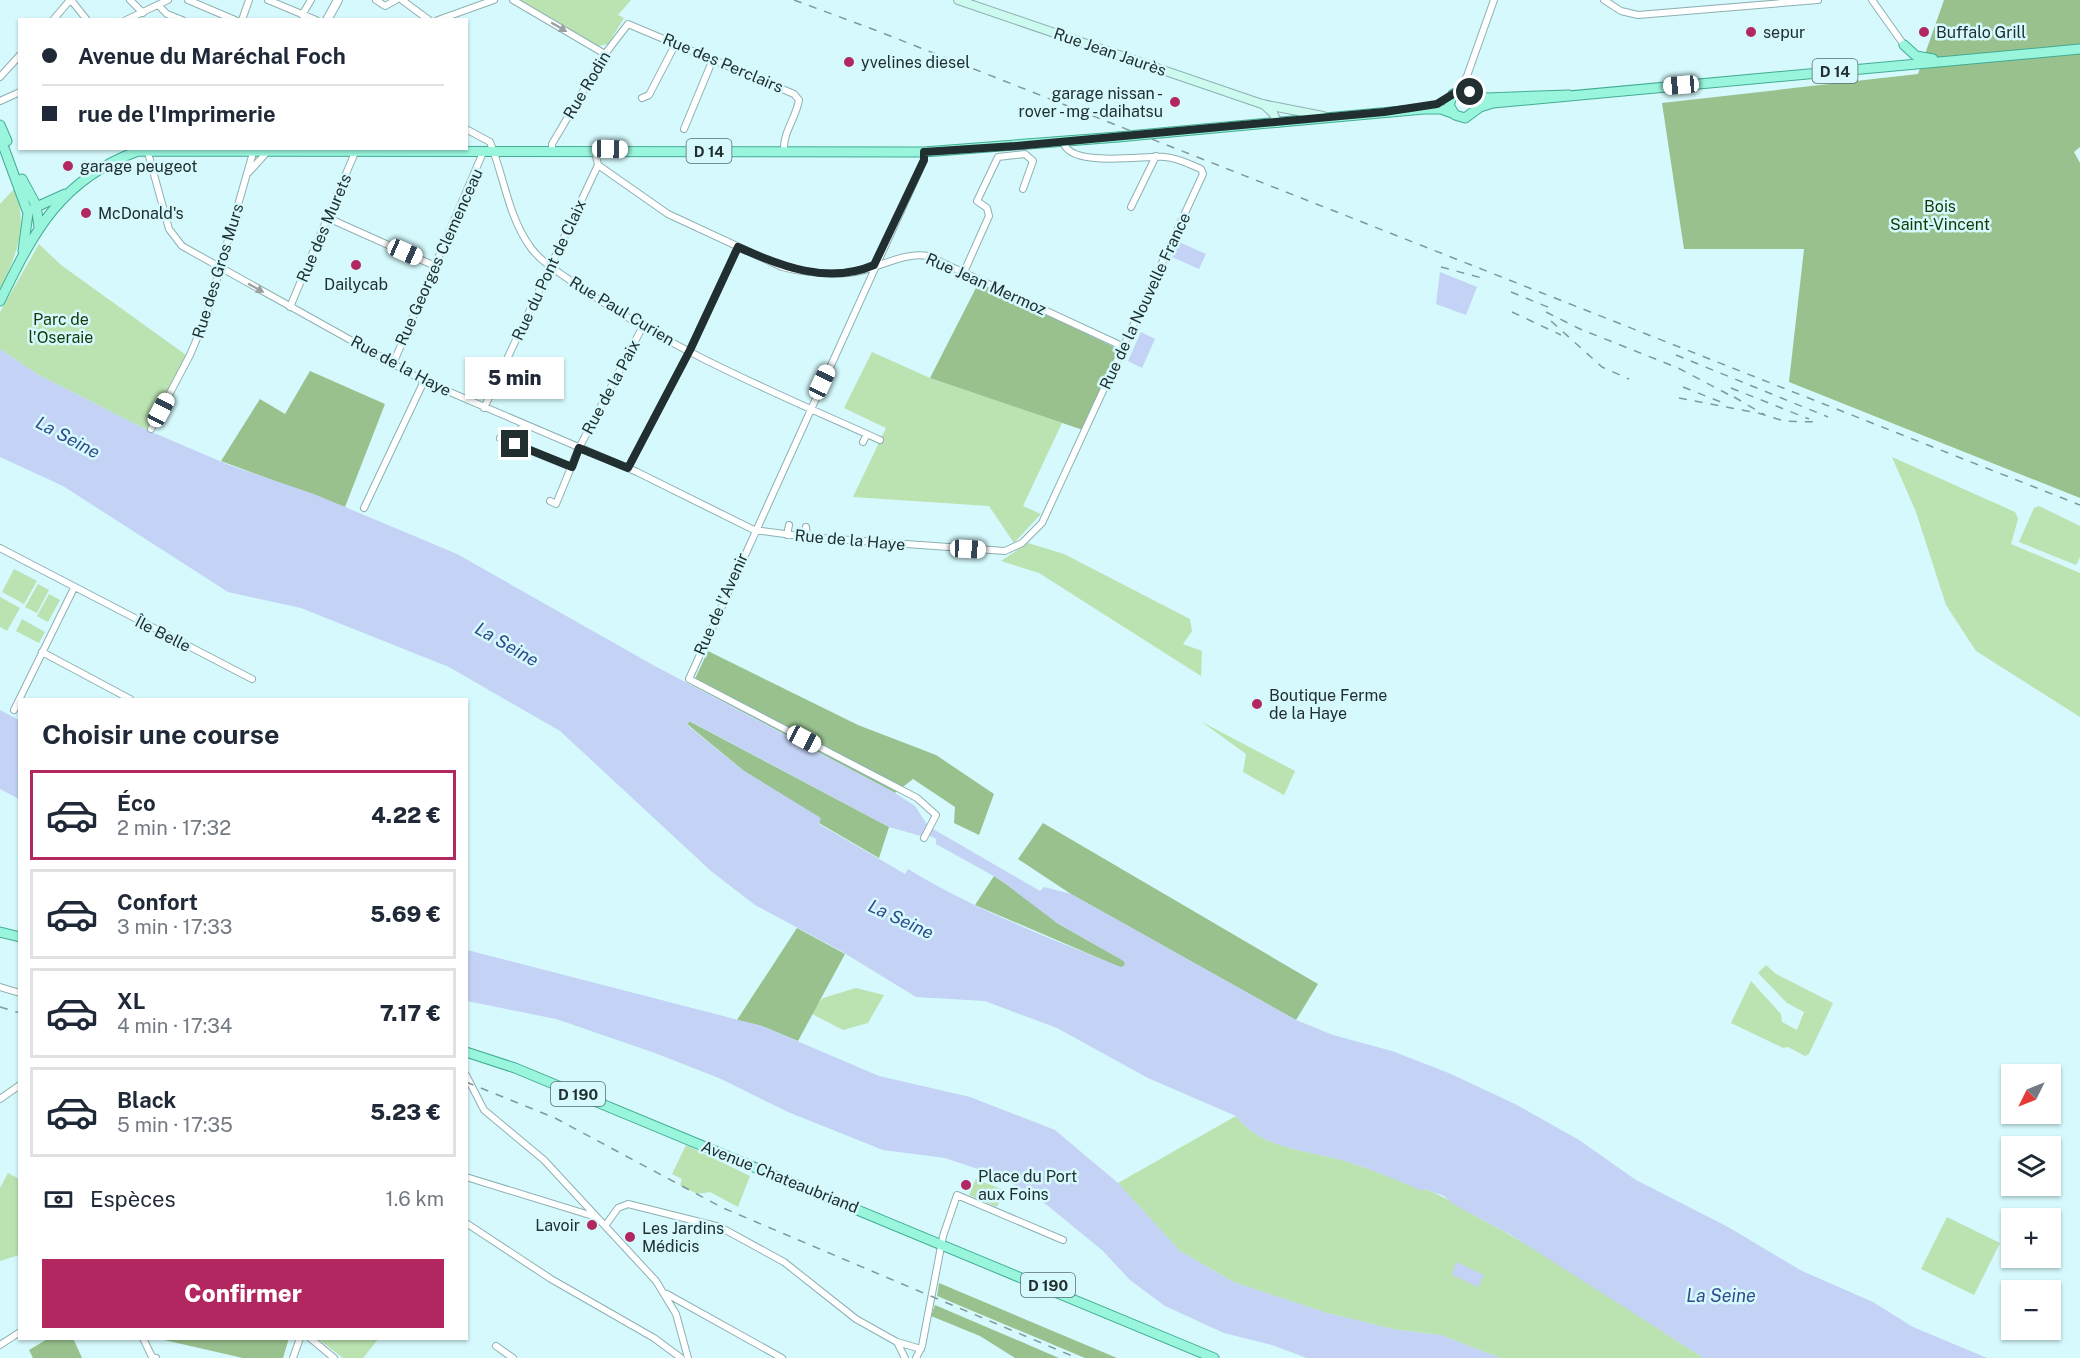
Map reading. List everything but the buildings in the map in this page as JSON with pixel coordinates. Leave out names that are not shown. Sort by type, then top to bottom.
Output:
[{"type":"main road","name":"Rue Jean Jaurès","points":[[958,0],[1262,104],[1323,116]]},
{"type":"main road","points":[[1904,45],[1916,56],[1956,60]]},
{"type":"main road","name":"D 14","points":[[1476,110],[1493,103],[1569,95],[2080,49]]},
{"type":"main road","points":[[1472,93],[1477,102],[1476,110],[1465,118],[1452,112],[1449,105],[1454,94],[1472,93]]},
{"type":"main road","name":"D 14","points":[[1472,93],[1491,99],[1569,95]]},
{"type":"main road","name":"D 14","points":[[1384,112],[1437,104],[1454,94]]},
{"type":"main road","points":[[1262,104],[1281,122]]},
{"type":"main road","points":[[1262,104],[1266,112],[1262,124]]},
{"type":"main road","points":[[1280,107],[1281,122]]},
{"type":"main road","name":"D 14","points":[[468,150],[924,152],[1262,124],[1323,116],[1437,109],[1452,112]]},
{"type":"main road","points":[[0,124],[29,192],[43,216]]},
{"type":"main road","points":[[0,137],[28,213],[22,256]]},
{"type":"main road","name":"D 14","points":[[43,216],[91,174],[119,155],[134,150]]},
{"type":"main road","points":[[29,192],[47,200]]},
{"type":"main road","name":"D 14","points":[[28,213],[36,205],[68,193]]},
{"type":"main road","points":[[28,213],[43,216]]},
{"type":"main road","points":[[0,301],[43,216]]},
{"type":"main road","points":[[0,933],[18,938]]},
{"type":"main road","name":"Avenue Chateaubriand","points":[[468,1053],[509,1065],[1223,1358]]},
{"type":"main road","name":"Avenue Chateaubriand","points":[[941,1243],[1214,1358]]},
{"type":"street","points":[[54,18],[71,0],[85,18]]},
{"type":"street","points":[[130,0],[143,13]]},
{"type":"street","points":[[160,18],[161,9],[168,0]]},
{"type":"street","points":[[188,0],[230,18]]},
{"type":"street","points":[[243,18],[249,0]]},
{"type":"street","points":[[270,0],[310,18]]},
{"type":"street","points":[[302,15],[311,0]]},
{"type":"street","points":[[328,18],[338,0]]},
{"type":"street","points":[[376,0],[386,6],[396,0]]},
{"type":"street","points":[[402,0],[426,18]]},
{"type":"street","points":[[444,18],[494,0]]},
{"type":"street","points":[[513,0],[605,54]]},
{"type":"street","points":[[1454,94],[1467,76],[1494,0]]},
{"type":"street","points":[[1604,0],[1621,12],[1638,15],[1753,3],[1818,0]]},
{"type":"street","points":[[1872,0],[1904,45]]},
{"type":"street","points":[[131,18],[161,9],[178,18]]},
{"type":"street","name":"Rue Rodin","points":[[552,149],[552,144],[605,54],[628,24]]},
{"type":"street","name":"Rue des Perclairs","points":[[628,24],[794,94],[799,100],[784,140],[784,150]]},
{"type":"street","points":[[642,98],[649,95],[676,43]]},
{"type":"street","points":[[0,77],[18,58]]},
{"type":"street","points":[[684,129],[713,59]]},
{"type":"street","points":[[1467,76],[1472,93]]},
{"type":"street","points":[[0,101],[18,93]]},
{"type":"street","points":[[468,130],[488,139],[489,150]]},
{"type":"street","name":"Rue de la Nouvelle France","points":[[1005,551],[1022,543],[1042,523],[1203,174],[1201,169],[1183,161],[1156,156],[1110,159],[1090,157],[1069,150],[1063,141]]},
{"type":"street","name":"Rue de la Haye","points":[[147,150],[165,218],[174,238],[182,246],[424,381],[628,468],[754,530],[807,537],[1005,551]]},
{"type":"street","name":"Rue des Gros Murs","points":[[151,429],[207,317],[254,150]]},
{"type":"street","name":"Rue des Gros Murs","points":[[247,175],[269,150]]},
{"type":"street","name":"Rue des Murets","points":[[290,307],[357,150]]},
{"type":"street","name":"Rue Georges Clemenceau","points":[[393,364],[489,150]]},
{"type":"street","name":"Rue Paul Curien","points":[[489,150],[524,238],[538,256],[550,266],[600,301],[750,383],[880,440]]},
{"type":"street","points":[[595,150],[598,165]]},
{"type":"street","name":"Rue de l'Avenir","points":[[924,152],[924,160],[754,530],[689,679],[917,798],[936,814],[924,838]]},
{"type":"street","points":[[964,273],[989,216],[987,208],[977,201],[998,157],[1025,154],[1034,161],[1023,189]]},
{"type":"street","points":[[1131,207],[1156,156]]},
{"type":"street","name":"Rue Jean Mermoz","points":[[598,165],[668,214],[792,269],[841,273],[862,271],[874,265],[915,254],[928,256],[1124,347]]},
{"type":"street","name":"Rue du Pont de Claix","points":[[484,408],[598,165]]},
{"type":"street","points":[[328,218],[435,266]]},
{"type":"street","points":[[628,468],[690,350],[738,247]]},
{"type":"street","name":"Rue de la Paix","points":[[550,501],[556,504],[579,448],[643,326]]},
{"type":"street","points":[[364,508],[424,381]]},
{"type":"street","points":[[515,444],[523,424]]},
{"type":"street","points":[[863,442],[867,434]]},
{"type":"street","points":[[500,438],[572,467]]},
{"type":"street","points":[[788,535],[789,525]]},
{"type":"street","points":[[806,527],[807,537]]},
{"type":"street","name":"Île Belle","points":[[0,548],[252,679]]},
{"type":"street","points":[[20,698],[74,588]]},
{"type":"street","points":[[42,652],[128,698]]},
{"type":"street","points":[[14,710],[18,702]]},
{"type":"street","points":[[0,987],[18,990]]},
{"type":"street","points":[[468,1079],[484,1110],[535,1151],[665,1293],[676,1314],[688,1358]]},
{"type":"street","points":[[0,1099],[18,1086]]},
{"type":"street","points":[[468,1178],[596,1217]]},
{"type":"street","points":[[916,1358],[921,1347],[941,1243],[957,1195],[1063,1240]]},
{"type":"street","points":[[605,1226],[618,1208],[628,1204],[720,1227],[784,1262],[856,1319],[897,1342],[921,1347]]},
{"type":"street","points":[[468,1224],[530,1266],[654,1338],[681,1358]]},
{"type":"street","points":[[665,1293],[782,1358]]},
{"type":"street","points":[[0,1345],[18,1333]]},
{"type":"street","points":[[144,1340],[154,1357]]},
{"type":"street","points":[[293,1358],[299,1340]]},
{"type":"street","points":[[312,1340],[334,1358]]},
{"type":"street","points":[[897,1342],[904,1358]]},
{"type":"street","points":[[496,1346],[513,1358]]},
{"type":"green space","points":[[518,0],[631,0],[618,15],[624,18],[608,44],[598,46]]},
{"type":"green space","name":"Bois Saint-Vincent","points":[[1944,0],[2080,0],[2080,147],[2074,152],[2080,163],[2080,498],[1789,382],[1804,249],[1684,249],[1662,103],[1918,74]]},
{"type":"green space","points":[[15,188],[21,215],[19,240],[0,289],[0,204]]},
{"type":"green space","name":"Parc de l'Oseraie","points":[[39,244],[61,265],[186,355],[147,430],[37,374],[0,349],[0,312]]},
{"type":"green space","points":[[979,282],[1118,349],[1083,430],[930,378]]},
{"type":"green space","points":[[872,352],[930,378],[1062,423],[1023,506],[1041,514],[1014,543],[989,506],[853,497],[886,428],[844,408]]},
{"type":"green space","points":[[310,371],[385,404],[345,507],[221,461],[260,399],[285,414]]},
{"type":"green space","points":[[1892,457],[2015,512],[2018,519],[2011,544],[2080,573],[2080,717],[1976,651],[1946,605],[1916,512]]},
{"type":"green space","points":[[2039,506],[2080,526],[2080,557],[2076,565],[2019,542],[2034,508]]},
{"type":"green space","points":[[1028,543],[1064,554],[1190,619],[1192,631],[1183,644],[1202,651],[1201,676],[1039,573],[1001,561]]},
{"type":"green space","points":[[14,569],[37,581],[24,604],[2,592]]},
{"type":"green space","points":[[38,584],[49,590],[37,613],[25,607]]},
{"type":"green space","points":[[49,594],[60,600],[48,622],[37,616]]},
{"type":"green space","points":[[0,597],[20,608],[7,631],[0,627]]},
{"type":"green space","points":[[22,619],[45,632],[39,643],[16,631]]},
{"type":"green space","points":[[708,651],[858,725],[936,755],[994,794],[979,835],[954,823],[955,807],[913,779],[895,793],[692,685]]},
{"type":"green space","points":[[689,721],[889,827],[879,858],[819,823],[820,818],[744,771],[687,724]]},
{"type":"green space","points":[[1202,722],[1295,771],[1284,795],[1243,772],[1246,754]]},
{"type":"green space","points":[[1043,823],[1318,984],[1296,1020],[1071,894],[1018,859]]},
{"type":"green space","points":[[994,876],[1034,903],[1057,923],[1124,961],[1125,965],[1122,968],[975,905]]},
{"type":"green space","points":[[797,928],[845,954],[798,1041],[762,1026],[737,1020]]},
{"type":"green space","points":[[1766,965],[1776,974],[1833,1003],[1809,1054],[1805,1056],[1731,1023],[1751,981],[1781,1014],[1782,1022],[1797,1030],[1804,1012],[1787,1003],[1758,973]]},
{"type":"green space","points":[[856,988],[884,995],[868,1023],[843,1030],[810,1013],[823,998]]},
{"type":"green space","points":[[1236,1116],[1259,1136],[1273,1142],[1348,1162],[1445,1198],[1565,1268],[1704,1358],[1500,1358],[1441,1335],[1397,1330],[1327,1313],[1233,1282],[1180,1251],[1118,1183]]},
{"type":"green space","points":[[686,1145],[750,1176],[738,1207],[710,1192],[697,1194],[680,1185],[682,1179],[672,1174]]},
{"type":"green space","points":[[8,1173],[18,1178],[18,1255],[0,1261],[0,1188]]},
{"type":"green space","points":[[976,1179],[1004,1190],[997,1207],[969,1195]]},
{"type":"green space","points":[[1947,1217],[2000,1243],[1974,1295],[1921,1269]]},
{"type":"green space","points":[[939,1283],[1117,1358],[1085,1358],[937,1296]]},
{"type":"green space","points":[[935,1305],[1059,1358],[1015,1358],[980,1336],[931,1316]]},
{"type":"green space","points":[[46,1340],[74,1340],[82,1358],[33,1358],[29,1350]]},
{"type":"green space","points":[[164,1340],[288,1340],[283,1358],[243,1358]]},
{"type":"green space","points":[[320,1340],[377,1340],[363,1358],[343,1358]]},
{"type":"water","points":[[1179,242],[1206,254],[1199,269],[1172,257]]},
{"type":"water","points":[[1440,272],[1477,287],[1466,315],[1436,304]]},
{"type":"water","points":[[1141,332],[1155,339],[1142,368],[1128,361]]},
{"type":"water","name":"La Seine","points":[[0,349],[37,374],[147,430],[229,465],[314,494],[457,554],[653,665],[895,793],[915,806],[928,826],[1040,891],[1044,887],[1071,894],[1296,1020],[1333,1035],[1392,1051],[1451,1074],[1517,1105],[1579,1140],[1636,1180],[1728,1227],[1802,1271],[1873,1302],[1913,1327],[1987,1358],[1704,1358],[1511,1235],[1453,1204],[1444,1196],[1424,1189],[1422,1191],[1348,1162],[1287,1147],[1259,1136],[1236,1116],[1148,1078],[1057,1028],[985,1001],[916,997],[841,951],[755,905],[711,871],[560,731],[449,667],[301,608],[228,592],[63,486],[0,457]],"holes":[[[690,721],[889,827],[921,836],[924,833],[936,839],[936,844],[999,879],[1057,923],[1124,961],[1125,965],[1121,967],[1013,922],[959,898],[908,869],[905,874],[819,824],[821,818],[744,771],[687,725]]]},
{"type":"water","points":[[0,710],[18,719],[18,798],[0,789]]},
{"type":"water","points":[[468,950],[762,1026],[879,1076],[970,1097],[1055,1130],[1118,1183],[1180,1251],[1233,1282],[1327,1313],[1397,1330],[1441,1335],[1500,1358],[1307,1358],[1272,1345],[1224,1333],[1165,1306],[1130,1280],[1103,1251],[1047,1205],[1002,1177],[945,1158],[883,1150],[788,1112],[719,1078],[556,1019],[468,1001]]},
{"type":"water","points":[[1456,1262],[1484,1275],[1478,1287],[1452,1275]]},
{"type":"railway","points":[[794,0],[2080,505]]},
{"type":"railway","points":[[1441,267],[1482,278]]},
{"type":"railway","points":[[1511,292],[1555,310]]},
{"type":"railway","points":[[1512,312],[1561,335]]},
{"type":"railway","points":[[1546,312],[1580,329],[1678,368],[1741,401]]},
{"type":"railway","points":[[1551,321],[1602,367],[1629,379]]},
{"type":"railway","points":[[1676,355],[1828,417]]},
{"type":"railway","points":[[1683,387],[1726,404]]},
{"type":"railway","points":[[1731,388],[1809,419]]},
{"type":"railway","points":[[1734,397],[1765,415]]},
{"type":"railway","points":[[1679,398],[1752,412]]},
{"type":"railway","points":[[1758,413],[1784,421],[1817,422]]},
{"type":"railway","points":[[0,1007],[18,1012]]},
{"type":"railway","points":[[468,1083],[555,1118],[723,1208],[1077,1358]]},
{"type":"place","name":"sepur","points":[[1751,32]]},
{"type":"place","name":"Buffalo Grill","points":[[1924,32]]},
{"type":"place","name":"yvelines diesel","points":[[849,62]]},
{"type":"place","name":"garage nissan - rover - mg - daihatsu","points":[[1175,102]]},
{"type":"place","name":"garage peugeot","points":[[68,166]]},
{"type":"place","name":"McDonald's","points":[[86,213]]},
{"type":"place","name":"Dailycab","points":[[356,265]]},
{"type":"place","name":"Boutique Ferme de la Haye","points":[[1257,704]]},
{"type":"place","name":"Place du Port aux Foins","points":[[966,1185]]},
{"type":"place","name":"Lavoir","points":[[592,1225]]},
{"type":"place","name":"Les Jardins Médicis","points":[[630,1237]]},
{"type":"route","points":[[515,444],[572,467],[579,448],[628,468],[690,350],[738,247],[782,267],[792,269],[841,273],[862,271],[874,265],[924,160],[924,152],[1247,126],[1323,116],[1384,112],[1437,104],[1455,92],[1464,90],[1470,92]]}]
